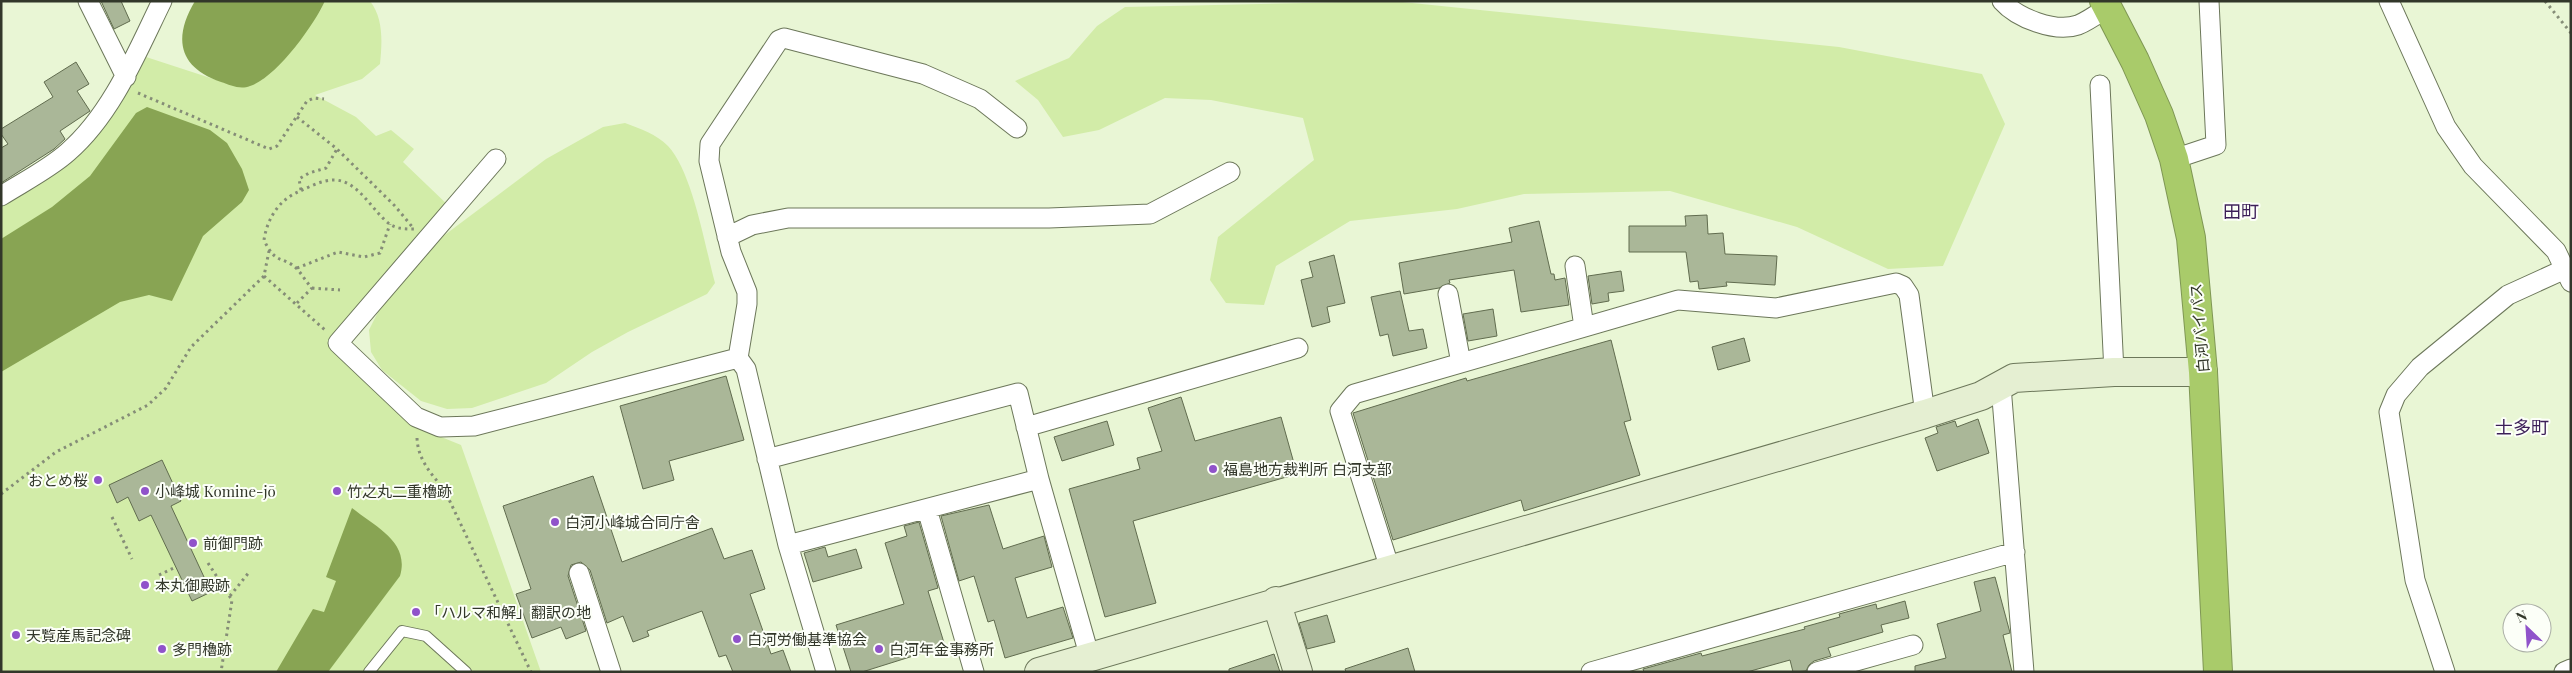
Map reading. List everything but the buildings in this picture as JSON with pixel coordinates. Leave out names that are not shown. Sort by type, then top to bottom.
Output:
[{"type":"highway","name":"白河バイパス","points":[[2110,3],[2143,79],[2174,159],[2192,238],[2203,372],[2218,672]]},
{"type":"street","points":[[88,1],[124,81]]},
{"type":"street","points":[[1,196],[67,154],[80,141],[124,81],[162,1]]},
{"type":"street","points":[[2002,1],[2010,10],[2059,28],[2077,25],[2110,3]]},
{"type":"street","points":[[2174,159],[2216,145],[2209,1]]},
{"type":"street","points":[[2389,1],[2446,127],[2473,166],[2556,251],[2568,276],[2508,295],[2420,367],[2396,395],[2389,412],[2415,580],[2445,672]]},
{"type":"street","points":[[826,672],[788,545],[746,369],[738,358],[747,304],[747,292],[727,237],[710,161],[710,144],[779,40],[784,38],[923,74],[980,99],[1016,128]]},
{"type":"street","points":[[2100,85],[2114,372]]},
{"type":"street","points":[[496,159],[338,343],[409,408],[416,417],[440,427],[474,426],[738,358]]},
{"type":"street","points":[[727,237],[752,225],[788,218],[1049,218],[1150,214],[1230,172]]},
{"type":"street","points":[[1575,266],[1584,327]]},
{"type":"street","points":[[1390,569],[1340,411],[1354,394],[1584,327],[1678,300],[1776,308],[1896,283],[1903,286],[1909,294],[1925,414]]},
{"type":"street","points":[[1448,294],[1461,363]]},
{"type":"street","points":[[1026,427],[1298,348]]},
{"type":"street","points":[[1039,672],[1276,601],[1925,414],[1981,396],[2014,378],[2114,372],[2203,372]]},
{"type":"street","points":[[2001,386],[2024,672]]},
{"type":"street","points":[[767,459],[1018,393],[1039,479],[1090,658]]},
{"type":"street","points":[[788,545],[1039,479]]},
{"type":"street","points":[[926,509],[974,672]]},
{"type":"street","points":[[1591,672],[1649,664],[2015,552]]},
{"type":"street","points":[[578,573],[611,672]]},
{"type":"street","points":[[1276,601],[1298,672]]},
{"type":"street","points":[[1817,672],[1913,645]]},
{"type":"street","points":[[2564,672],[2571,669]]},
{"type":"lane","points":[[369,672],[402,631],[426,636],[466,672]]},
{"type":"path","points":[[2544,1],[2571,33]]},
{"type":"path","points":[[124,81],[269,150],[278,146],[307,101],[314,98],[324,99]]},
{"type":"path","points":[[296,118],[337,149],[395,206],[414,229],[402,229],[390,224],[345,183],[326,181],[301,190],[282,201],[265,233],[264,240],[269,251],[277,259],[296,268],[312,288],[340,290]]},
{"type":"path","points":[[301,190],[299,179],[309,173],[326,168],[337,149]]},
{"type":"path","points":[[296,268],[338,252],[364,257],[380,253],[390,224]]},
{"type":"path","points":[[1,494],[56,452],[148,405],[166,388],[191,347],[264,276],[269,251]]},
{"type":"path","points":[[264,276],[297,303],[338,343]]},
{"type":"path","points":[[297,303],[312,288]]},
{"type":"path","points":[[416,417],[420,457],[432,477],[445,491],[531,672]]},
{"type":"path","points":[[112,517],[132,559]]},
{"type":"path","points":[[208,563],[232,600],[221,672]]},
{"type":"path","points":[[159,575],[176,567]]},
{"type":"path","points":[[230,596],[250,571]]},
{"type":"shaded area","points":[[195,1],[325,1],[293,50],[271,73],[250,86],[239,87],[231,86],[207,76],[188,60],[182,39],[188,14]]},
{"type":"shaded area","points":[[325,1],[370,1],[375,8],[380,23],[380,64],[362,79],[315,95],[356,117],[376,136],[391,130],[414,149],[403,162],[451,208],[331,345],[424,430],[461,445],[541,672],[1,672],[1,205],[58,169],[143,56],[232,85],[262,80],[285,57],[320,11]]},
{"type":"shaded area","points":[[1393,1],[1839,47],[1982,74],[2005,124],[1943,266],[1888,269],[1797,227],[1670,191],[1524,194],[1457,209],[1350,221],[1276,266],[1264,305],[1226,303],[1210,280],[1218,237],[1314,160],[1303,118],[1211,100],[1165,98],[1099,130],[1063,137],[1038,100],[1015,81],[1069,58],[1097,26],[1125,7]]},
{"type":"shaded area","points":[[147,107],[210,130],[227,143],[242,169],[249,190],[242,202],[203,236],[172,301],[149,295],[120,302],[1,372],[1,239],[52,207],[90,176],[136,113]]},
{"type":"shaded area","points":[[625,123],[658,138],[668,146],[677,158],[697,211],[715,283],[707,294],[628,332],[592,352],[546,383],[472,408],[447,409],[421,401],[382,370],[371,352],[369,330],[381,306],[434,243],[546,159],[603,127]]},
{"type":"shaded area","points":[[352,508],[389,536],[396,545],[402,564],[400,576],[328,672],[276,672],[313,609],[324,612],[336,581],[326,577]]},
{"type":"place","name":"福島地方裁判所 白河支部","points":[[1213,469]]},
{"type":"place","name":"おとめ桜","points":[[98,480]]},
{"type":"place","name":"小峰城 Komine-jō","points":[[145,491]]},
{"type":"place","name":"竹之丸二重櫓跡","points":[[337,491]]},
{"type":"place","name":"白河小峰城合同庁舎","points":[[555,522]]},
{"type":"place","name":"前御門跡","points":[[193,543]]},
{"type":"place","name":"本丸御殿跡","points":[[145,585]]},
{"type":"place","name":"「ハルマ和解」翻訳の地","points":[[416,612]]},
{"type":"place","name":"天覧産馬記念碑","points":[[16,635]]},
{"type":"place","name":"白河労働基準協会","points":[[737,639]]},
{"type":"place","name":"多門櫓跡","points":[[162,649]]},
{"type":"place","name":"白河年金事務所","points":[[879,649]]},
{"type":"district","name":"田町","points":[[2241,211]]},
{"type":"district","name":"士多町","points":[[2522,427]]}]
